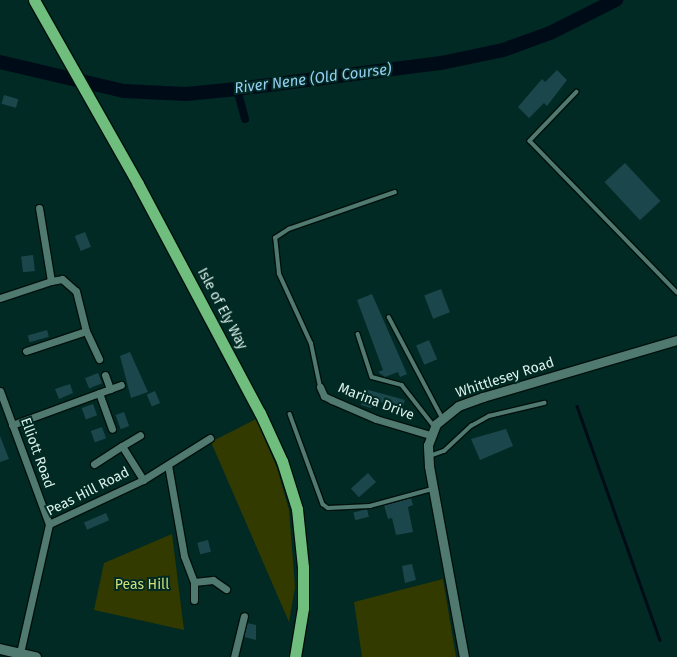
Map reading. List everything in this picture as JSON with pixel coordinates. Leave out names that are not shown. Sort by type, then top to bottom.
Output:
[{"type":"highway","name":"Isle of Ely Way","points":[[34,0],[260,413],[282,461],[297,509],[303,567],[303,608],[296,657]]},
{"type":"main road","points":[[0,649],[36,657]]},
{"type":"street","points":[[39,208],[51,281]]},
{"type":"street","points":[[0,298],[51,281],[62,279],[76,291],[86,331],[99,359]]},
{"type":"street","points":[[26,351],[86,331]]},
{"type":"street","name":"Whittlesey Road","points":[[432,431],[442,417],[458,406],[483,396],[677,340]]},
{"type":"street","points":[[105,375],[110,389]]},
{"type":"street","points":[[12,426],[121,385]]},
{"type":"street","name":"Marina Drive","points":[[320,387],[324,396],[376,419],[432,431]]},
{"type":"street","name":"Elliott Road","points":[[0,391],[49,524]]},
{"type":"street","points":[[98,393],[112,429]]},
{"type":"street","points":[[432,431],[428,456],[464,657]]},
{"type":"street","points":[[94,464],[140,435]]},
{"type":"street","name":"Peas Hill Road","points":[[20,654],[49,524],[143,480],[168,466],[210,438]]},
{"type":"street","points":[[122,446],[143,480]]},
{"type":"street","points":[[168,466],[184,556],[194,582],[194,600]]},
{"type":"street","points":[[194,582],[213,580],[226,589]]},
{"type":"street","points":[[234,657],[244,616]]},
{"type":"lane","points":[[577,92],[530,141],[677,292]]},
{"type":"lane","name":"Marina Drive","points":[[320,387],[311,344],[279,274],[274,238],[288,229],[395,192]]},
{"type":"lane","points":[[389,317],[442,417]]},
{"type":"lane","points":[[358,334],[372,377],[402,385],[432,431]]},
{"type":"lane","points":[[428,456],[444,451],[471,426],[489,416],[544,403]]},
{"type":"lane","points":[[290,414],[323,504],[328,508],[370,506],[434,488]]},
{"type":"green space","points":[[256,419],[277,468],[289,510],[295,587],[289,622],[211,442]]},
{"type":"green space","name":"Peas Hill","points":[[172,534],[184,630],[94,610],[104,563]]},
{"type":"green space","points":[[443,579],[456,657],[362,657],[354,602]]},
{"type":"building","points":[[557,70],[567,80],[547,106],[544,103],[529,118],[518,107],[542,79],[545,82]]},
{"type":"building","points":[[4,95],[18,99],[16,108],[2,104]]},
{"type":"building","points":[[625,163],[660,201],[640,220],[605,182]]},
{"type":"building","points":[[85,232],[91,247],[81,251],[75,236]]},
{"type":"building","points":[[33,255],[35,271],[23,272],[21,256]]},
{"type":"building","points":[[441,289],[450,312],[433,319],[424,295]]},
{"type":"building","points":[[372,294],[407,374],[400,377],[398,372],[385,377],[378,372],[383,370],[357,300]]},
{"type":"building","points":[[47,330],[49,337],[30,342],[28,336]]},
{"type":"building","points":[[429,340],[437,359],[424,365],[416,345]]},
{"type":"building","points":[[130,352],[148,392],[131,398],[120,356]]},
{"type":"building","points":[[98,373],[102,383],[89,388],[85,378]]},
{"type":"building","points":[[70,384],[73,393],[59,399],[55,389]]},
{"type":"building","points":[[365,389],[405,400],[402,408],[377,401],[371,408],[361,405]]},
{"type":"building","points":[[155,391],[160,403],[152,406],[147,395]]},
{"type":"building","points":[[93,404],[97,415],[86,419],[82,408]]},
{"type":"building","points":[[124,412],[129,426],[121,429],[116,415]]},
{"type":"building","points":[[102,427],[106,438],[95,442],[91,431]]},
{"type":"building","points":[[506,429],[513,446],[480,460],[471,439]]},
{"type":"building","points":[[0,436],[9,459],[0,462]]},
{"type":"building","points":[[368,473],[376,482],[359,497],[351,488]]},
{"type":"building","points":[[411,498],[413,505],[408,507],[413,532],[396,535],[392,518],[388,519],[384,505]]},
{"type":"building","points":[[367,509],[369,517],[355,520],[353,512]]},
{"type":"building","points":[[106,513],[109,520],[87,530],[84,522]]},
{"type":"building","points":[[208,540],[211,552],[200,554],[197,543]]},
{"type":"building","points":[[412,564],[416,580],[405,583],[402,566]]},
{"type":"building","points":[[247,623],[256,625],[256,640],[244,637]]},
{"type":"waterway","name":"River Nene (Old Course)","points":[[0,62],[124,91],[186,94],[237,89],[441,63],[503,50],[550,33],[616,0]]},
{"type":"waterway","points":[[237,89],[245,119]]},
{"type":"waterway","points":[[577,406],[660,640]]}]
